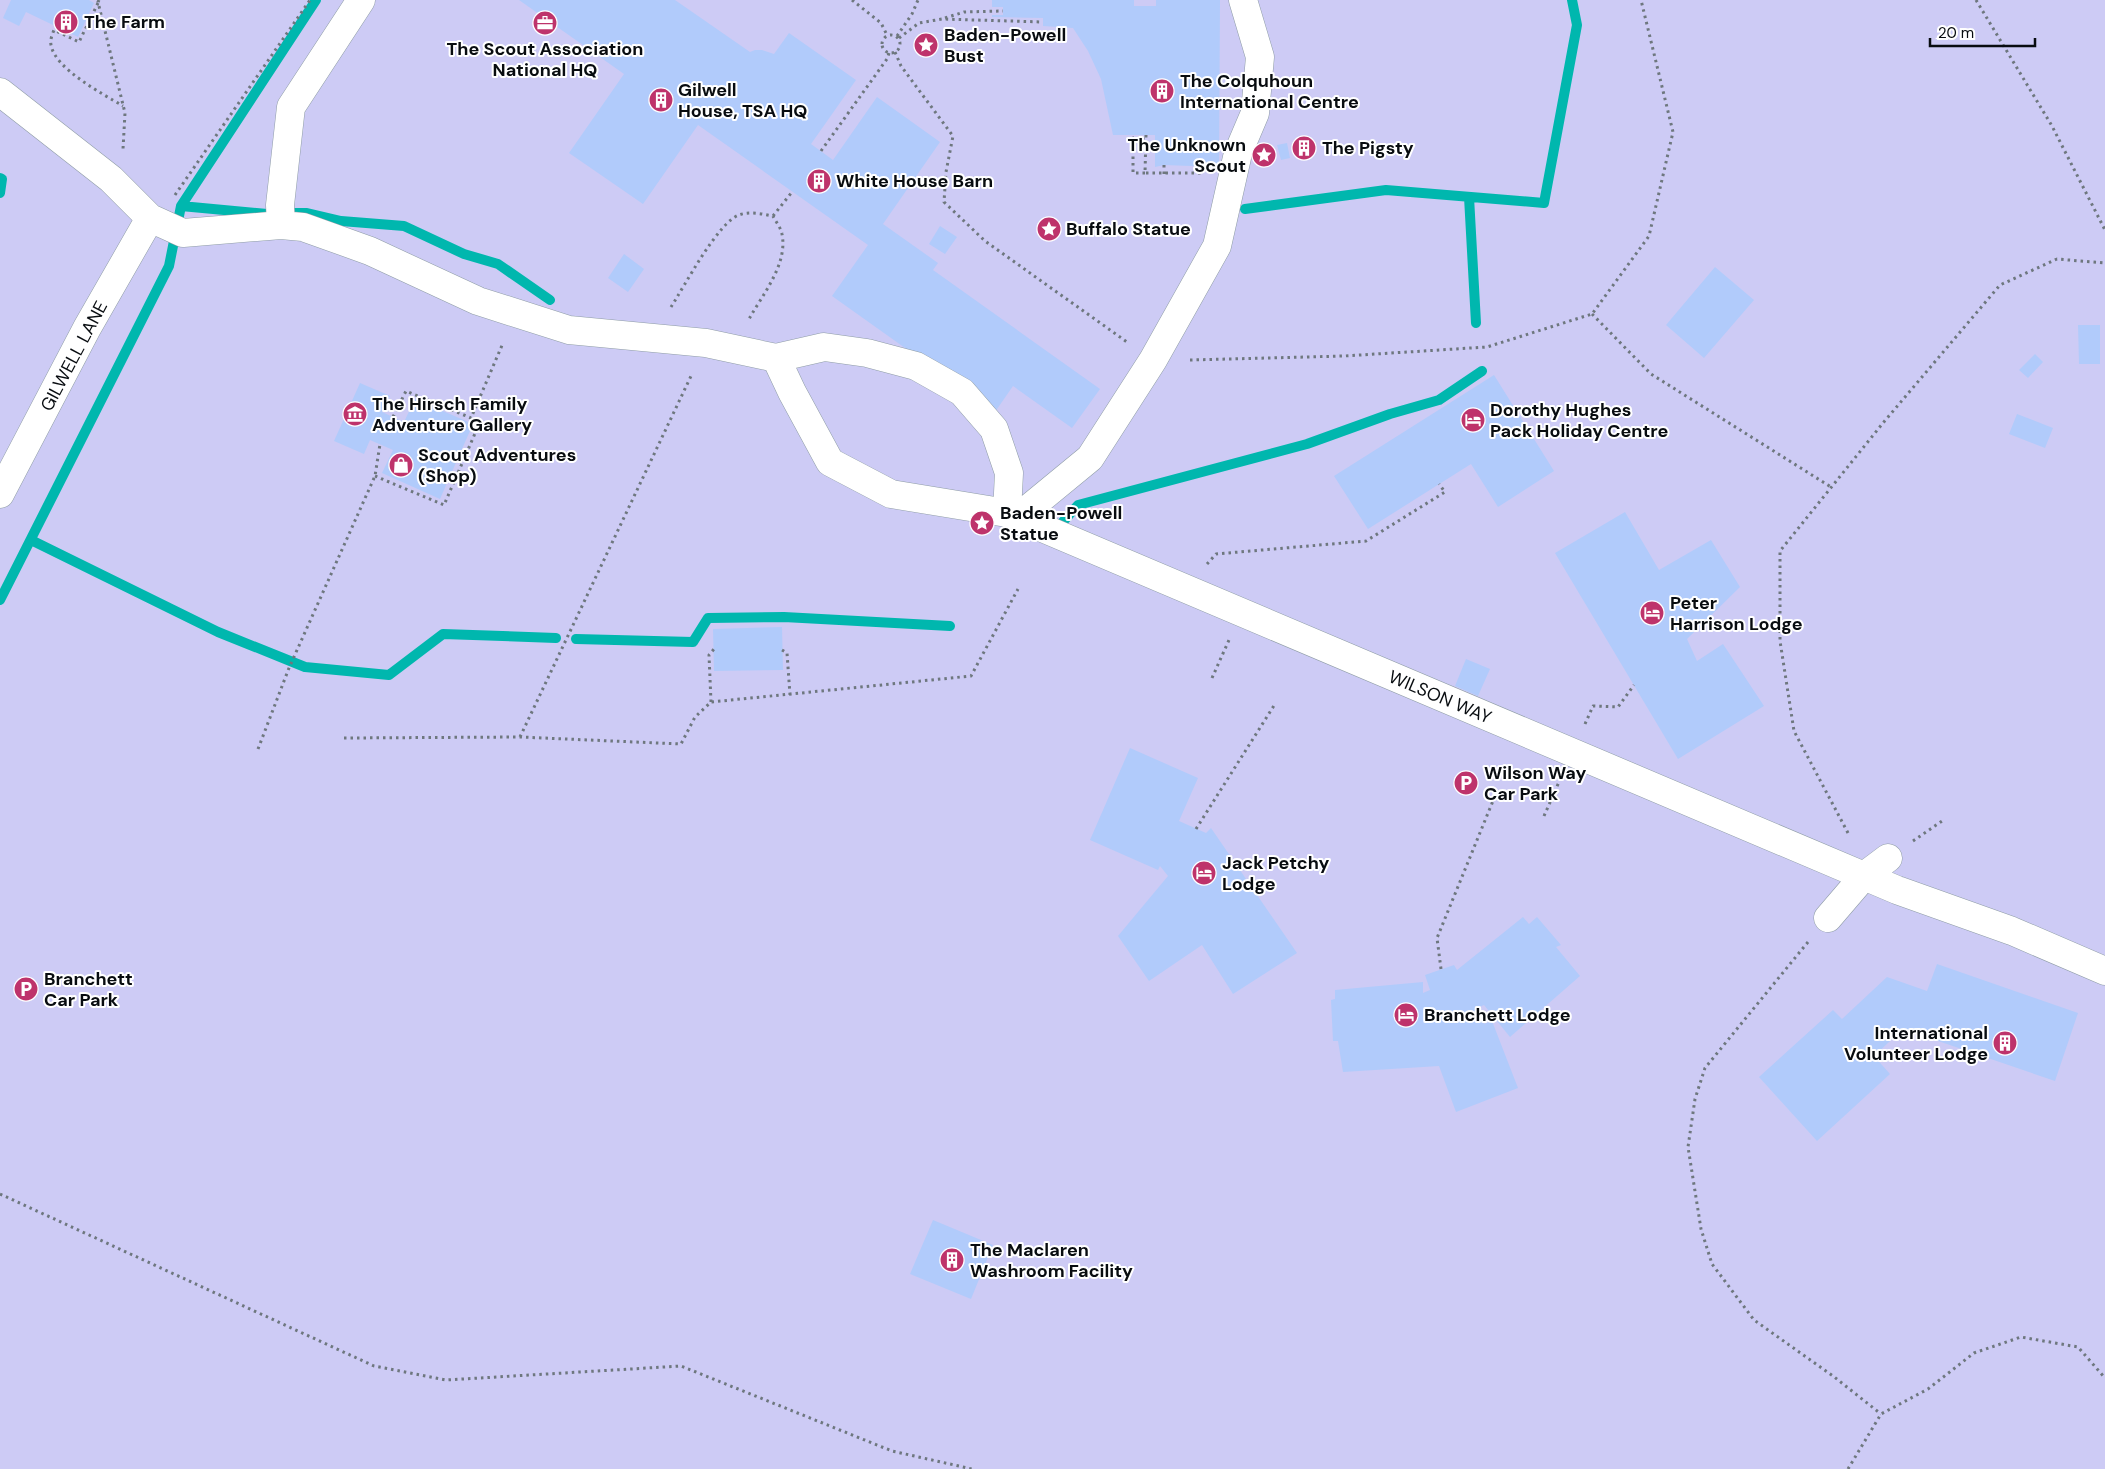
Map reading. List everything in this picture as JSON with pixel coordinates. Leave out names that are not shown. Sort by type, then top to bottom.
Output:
[{"type":"street","points":[[281,215],[291,107],[361,0]]},
{"type":"street","points":[[1012,515],[1090,458],[1153,360],[1218,246],[1238,153],[1255,113],[1260,57],[1243,0]]},
{"type":"street","points":[[0,92],[111,179],[150,218],[183,233],[281,215],[303,227],[370,251],[478,301],[569,330],[719,346],[776,358],[824,347],[868,353],[916,366],[962,392],[994,429],[1009,473],[1012,515]]},
{"type":"street","name":"GILWELL LANE","points":[[0,494],[87,328],[150,218]]},
{"type":"street","name":"WILSON WAY","points":[[776,358],[830,462],[891,494],[1012,515],[1897,890],[2012,931],[2105,971]]},
{"type":"street","points":[[1828,918],[1864,876],[1888,858]]},
{"type":"path","points":[[150,218],[163,212],[310,0]]},
{"type":"path","points":[[852,0],[881,23],[887,35]]},
{"type":"path","points":[[887,35],[882,44],[883,49],[889,53],[895,52],[900,48],[898,37],[918,0]]},
{"type":"path","points":[[895,52],[901,66],[953,136],[946,172],[944,202],[985,241],[1153,360],[1344,356],[1447,350],[1487,347],[1592,314],[1649,236],[1673,132],[1642,0]]},
{"type":"path","points":[[1976,0],[2052,126],[2105,230]]},
{"type":"path","points":[[99,1],[79,42],[54,30],[50,45],[57,58],[77,77],[123,106]]},
{"type":"path","points":[[99,1],[125,113],[122,160],[111,179]]},
{"type":"path","points":[[942,19],[964,12],[1003,11]]},
{"type":"path","points":[[887,35],[898,37],[919,22],[942,19],[1043,22]]},
{"type":"path","points":[[821,151],[888,58],[889,53]]},
{"type":"path","points":[[1145,173],[1145,136],[1133,138],[1133,174],[1234,172]]},
{"type":"path","points":[[1164,165],[1164,174]]},
{"type":"path","points":[[773,216],[792,192]]},
{"type":"path","points":[[652,338],[722,227],[738,215],[755,213],[773,216]]},
{"type":"path","points":[[520,737],[570,632],[719,346],[776,271],[783,250],[782,232],[773,216]]},
{"type":"path","points":[[1864,876],[1853,843],[1794,731],[1780,641],[1780,551],[2000,285],[2056,259],[2105,263]]},
{"type":"path","points":[[471,418],[516,313]]},
{"type":"path","points":[[1592,314],[1651,374],[1831,487]]},
{"type":"path","points":[[375,476],[444,504],[480,422],[406,391],[393,417]]},
{"type":"path","points":[[258,749],[289,668],[375,476],[380,444]]},
{"type":"path","points":[[1193,592],[1207,562],[1216,554],[1366,541],[1445,492],[1439,484]]},
{"type":"path","points":[[344,738],[520,737],[681,744],[695,716],[711,702],[971,676],[1018,589]]},
{"type":"path","points":[[1212,678],[1242,613]]},
{"type":"path","points":[[711,702],[709,655],[714,649]]},
{"type":"path","points":[[782,650],[787,653],[790,695]]},
{"type":"path","points":[[1544,816],[1594,706],[1618,707],[1634,685]]},
{"type":"path","points":[[1196,828],[1275,704]]},
{"type":"path","points":[[1441,969],[1437,938],[1495,796]]},
{"type":"path","points":[[1888,858],[1945,819]]},
{"type":"path","points":[[1828,918],[1705,1068],[1695,1099],[1688,1147],[1701,1229],[1712,1264],[1754,1320],[1833,1376],[1881,1414]]},
{"type":"path","points":[[0,1194],[374,1366],[446,1380],[681,1366],[892,1451],[972,1469]]},
{"type":"path","points":[[1848,1469],[1881,1414],[1928,1390],[1974,1353],[2021,1337],[2078,1347],[2105,1378]]},
{"type":"shaded area","points":[[0,0],[2105,0],[2105,1469],[0,1469]]},
{"type":"building","name":"The Farm","points":[[11,0],[89,0],[94,3],[78,37],[26,12],[19,26],[3,18]]},
{"type":"building","points":[[519,0],[675,0],[750,52],[762,50],[774,54],[789,33],[856,80],[811,144],[833,160],[877,97],[940,142],[883,224],[938,263],[933,270],[1100,389],[1072,428],[1013,386],[995,412],[832,296],[868,245],[698,125],[643,204],[569,153],[624,74]]},
{"type":"building","name":"The Colquhoun International Centre","points":[[992,0],[1134,0],[1134,6],[1156,6],[1156,0],[1220,0],[1219,167],[1164,165],[1155,167],[1155,135],[1113,135],[1101,79],[1088,51],[1073,28],[1043,26],[1043,18],[992,17],[992,15],[1003,15],[1003,7],[992,7]]},
{"type":"building","name":"The Pigsty","points":[[1300,139],[1313,148],[1307,156],[1295,147]]},
{"type":"building","points":[[1287,143],[1290,158],[1281,160],[1277,145]]},
{"type":"building","points":[[940,226],[957,237],[945,254],[929,244]]},
{"type":"building","points":[[624,254],[644,269],[628,292],[608,278]]},
{"type":"building","points":[[1715,267],[1754,300],[1704,358],[1666,325]]},
{"type":"building","points":[[2078,325],[2100,325],[2100,364],[2079,364]]},
{"type":"building","points":[[2035,354],[2043,362],[2028,378],[2019,370]]},
{"type":"building","name":"Dorothy Hughes Pack Holiday Centre","points":[[1494,375],[1554,471],[1498,507],[1471,464],[1368,529],[1334,476]]},
{"type":"building","points":[[360,383],[390,396],[382,412],[404,422],[415,399],[473,424],[440,499],[382,473],[393,450],[370,440],[364,454],[334,441]]},
{"type":"building","points":[[2017,414],[2053,428],[2045,448],[2009,434]]},
{"type":"building","name":"Peter Harrison Lodge","points":[[1625,512],[1659,570],[1711,540],[1740,587],[1687,639],[1697,661],[1723,644],[1764,706],[1678,759],[1555,553]]},
{"type":"building","points":[[782,627],[783,670],[714,671],[713,629]]},
{"type":"building","points":[[1466,659],[1490,669],[1478,696],[1455,686]]},
{"type":"building","name":"Jack Petchy Lodge","points":[[1130,748],[1198,778],[1179,821],[1206,833],[1211,828],[1297,953],[1233,994],[1202,945],[1149,981],[1118,936],[1168,876],[1160,866],[1158,870],[1090,840]]},
{"type":"building","name":"Branchett Lodge","points":[[1523,917],[1529,924],[1537,917],[1561,945],[1556,947],[1580,976],[1510,1037],[1484,1005],[1477,1008],[1484,1024],[1492,1021],[1518,1088],[1456,1112],[1439,1066],[1343,1072],[1338,1041],[1333,1041],[1331,1000],[1335,999],[1335,990],[1423,982],[1423,993],[1430,990],[1425,975],[1454,965],[1457,970]]},
{"type":"building","name":"International Volunteer Lodge","points":[[1937,964],[2078,1013],[2055,1081],[1903,1029],[1874,1056],[1890,1074],[1817,1141],[1759,1077],[1833,1010],[1842,1019],[1887,977],[1927,991]]},
{"type":"building","name":"The Maclaren Washroom Facility","points":[[933,1220],[993,1245],[971,1299],[910,1274]]},
{"type":"waterway","points":[[0,600],[169,266],[181,206],[316,0]]},
{"type":"waterway","points":[[1245,209],[1386,190],[1544,203],[1577,25],[1572,0]]},
{"type":"waterway","points":[[0,178],[2,179],[0,193]]},
{"type":"waterway","points":[[1469,197],[1476,323]]},
{"type":"waterway","points":[[181,206],[267,214]]},
{"type":"waterway","points":[[291,213],[307,213],[341,221],[404,226],[464,254],[498,264],[550,300]]},
{"type":"waterway","points":[[1060,525],[1078,505],[1307,444],[1390,414],[1439,400],[1482,371]]},
{"type":"waterway","points":[[31,540],[218,632],[305,667],[389,675],[443,634],[556,638]]},
{"type":"waterway","points":[[576,639],[693,642],[708,618],[784,617],[950,626]]},
{"type":"place","name":"The Farm","points":[[66,22]]},
{"type":"place","name":"The Scout Association National HQ","points":[[545,23]]},
{"type":"place","name":"Baden-Powell Bust","points":[[926,45]]},
{"type":"place","name":"The Colquhoun International Centre","points":[[1162,91]]},
{"type":"place","name":"Gilwell House, TSA HQ","points":[[661,100]]},
{"type":"place","name":"The Pigsty","points":[[1304,148]]},
{"type":"place","name":"The Unknown Scout","points":[[1264,155]]},
{"type":"place","name":"White House Barn","points":[[819,181]]},
{"type":"place","name":"Buffalo Statue","points":[[1049,229]]},
{"type":"place","name":"The Hirsch Family Adventure Gallery","points":[[355,414]]},
{"type":"place","name":"Dorothy Hughes Pack Holiday Centre","points":[[1473,420]]},
{"type":"place","name":"Scout Adventures (Shop)","points":[[401,465]]},
{"type":"place","name":"Baden-Powell Statue","points":[[982,523]]},
{"type":"place","name":"Peter Harrison Lodge","points":[[1652,613]]},
{"type":"place","name":"Wilson Way Car Park","points":[[1466,783]]},
{"type":"place","name":"Jack Petchy Lodge","points":[[1204,873]]},
{"type":"place","name":"Branchett Car Park","points":[[26,989]]},
{"type":"place","name":"Branchett Lodge","points":[[1406,1015]]},
{"type":"place","name":"International Volunteer Lodge","points":[[2005,1043]]},
{"type":"place","name":"The Maclaren Washroom Facility","points":[[952,1260]]}]
